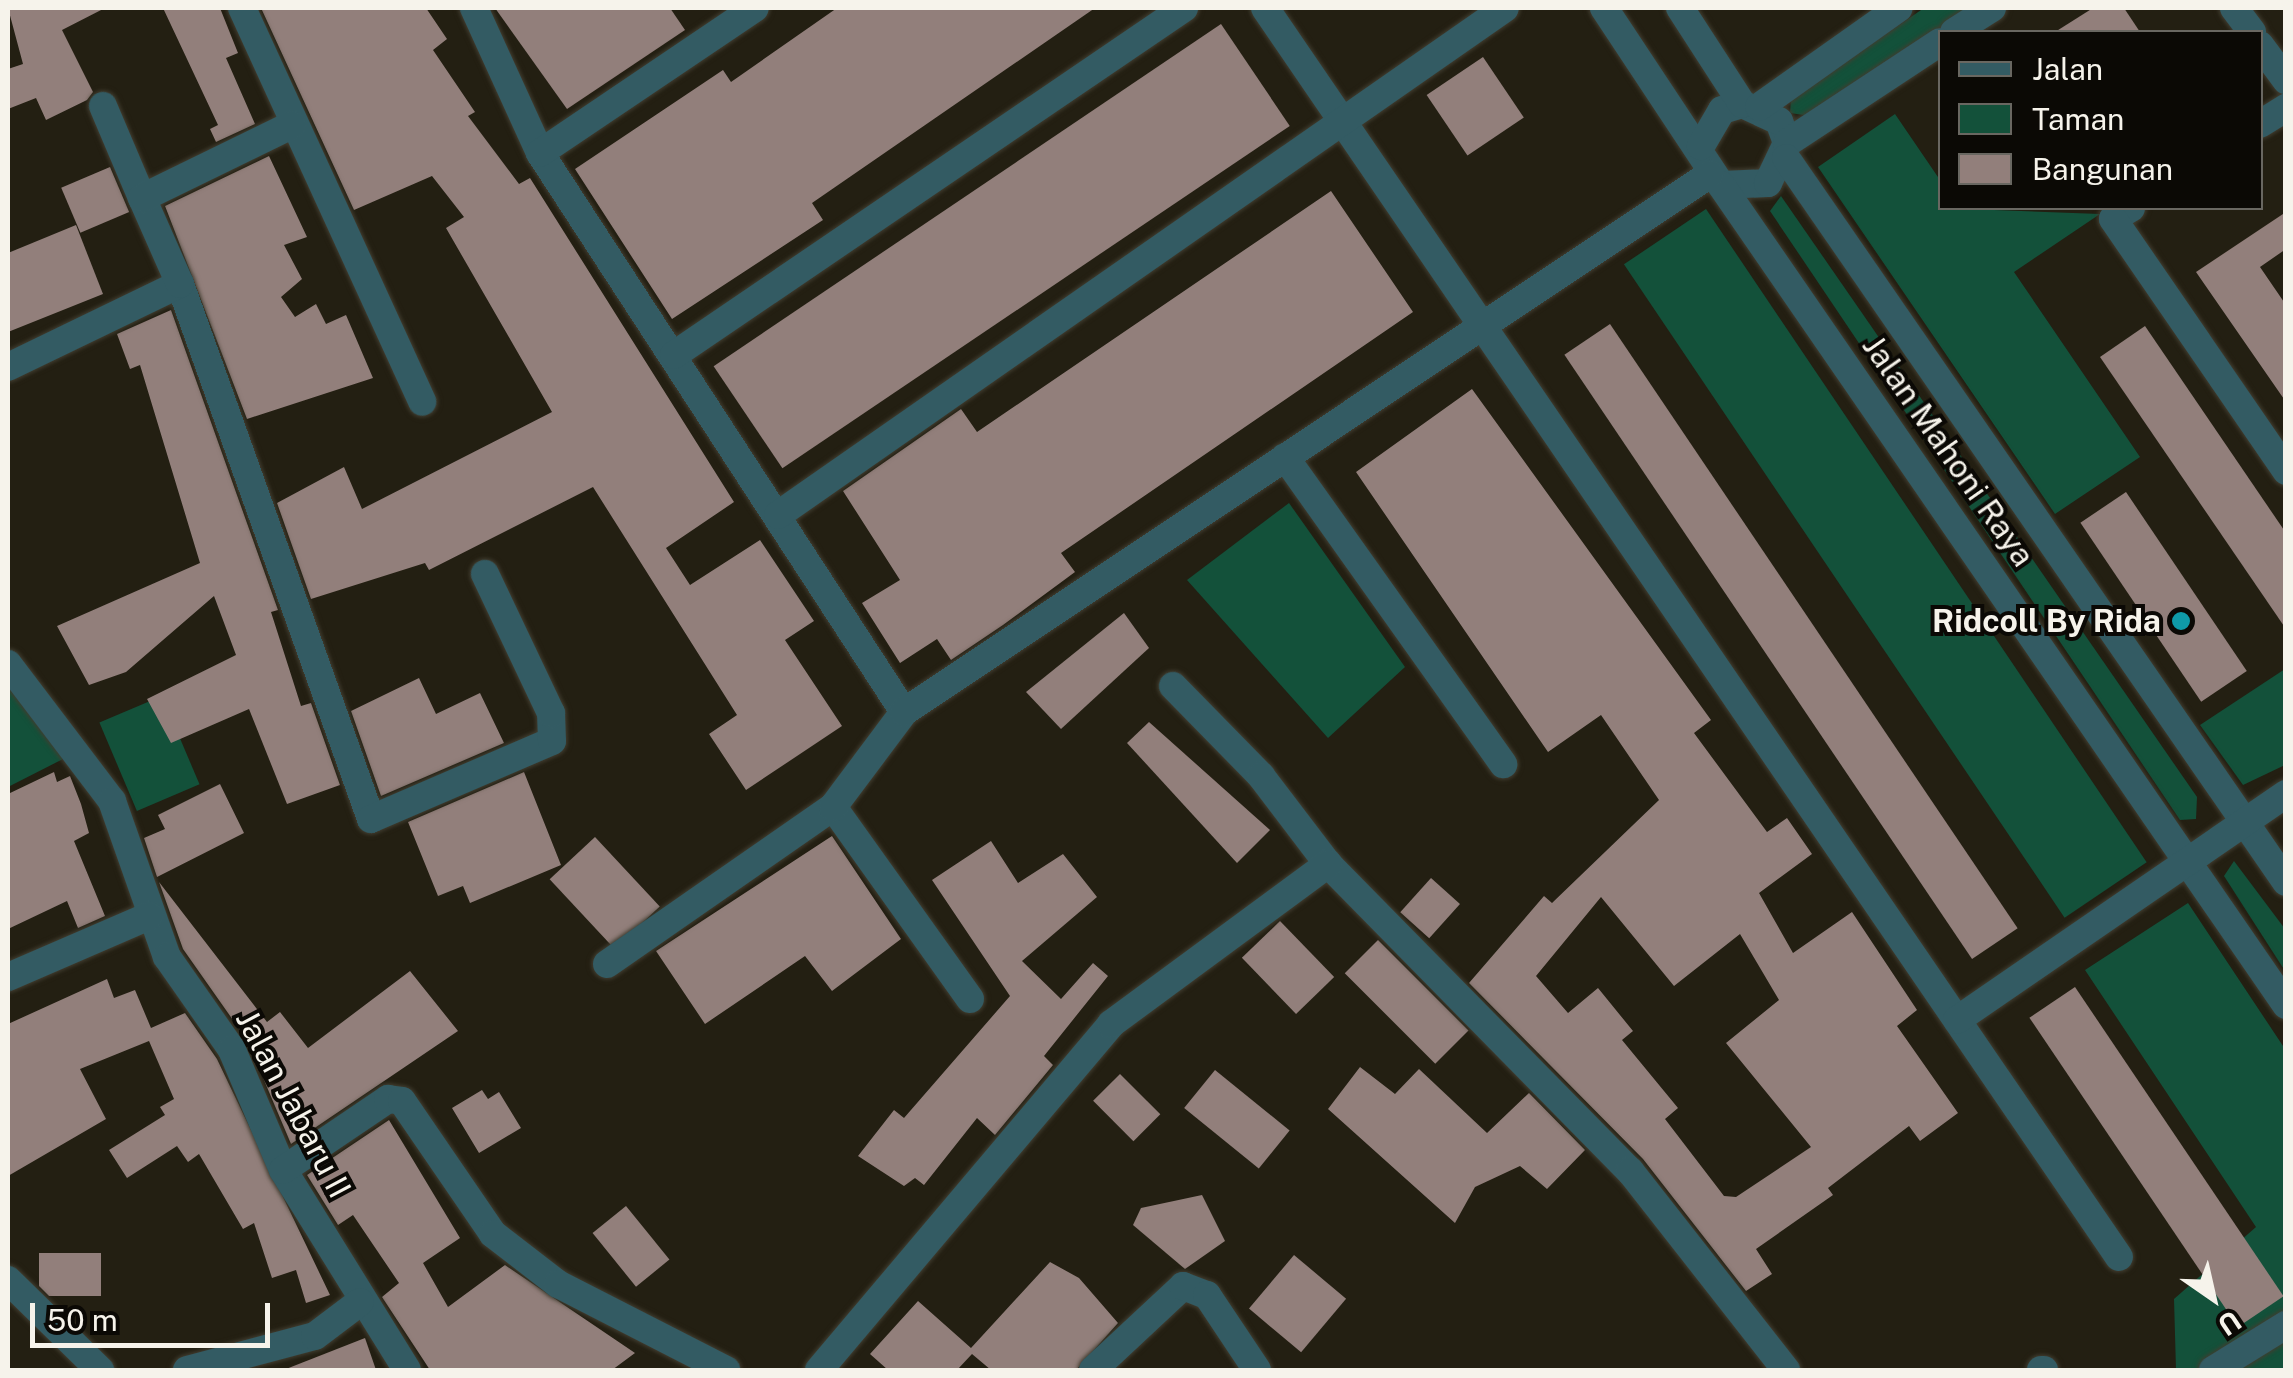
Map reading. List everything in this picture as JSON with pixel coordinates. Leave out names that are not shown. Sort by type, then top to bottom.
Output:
[{"type":"street","points":[[242,8],[292,125],[422,402]]},
{"type":"street","points":[[474,8],[540,154],[904,712]]},
{"type":"street","points":[[540,154],[755,8]]},
{"type":"street","points":[[674,355],[1184,8]]},
{"type":"street","points":[[1265,8],[2119,1257]]},
{"type":"street","points":[[778,515],[1346,124],[1505,8]]},
{"type":"street","points":[[1604,8],[1701,146],[1716,180]]},
{"type":"street","points":[[1680,8],[1787,151]]},
{"type":"street","points":[[1701,146],[1722,110],[1751,106],[1899,8]]},
{"type":"street","points":[[1957,30],[1992,8]]},
{"type":"street","points":[[2234,8],[2250,30]]},
{"type":"street","points":[[607,964],[833,806],[904,712],[1482,324],[1716,180],[1753,190],[1787,151],[1938,43]]},
{"type":"street","points":[[2263,49],[2286,80]]},
{"type":"street","points":[[103,106],[180,284],[371,818],[552,741],[550,713],[485,574]]},
{"type":"street","points":[[2263,122],[2286,108]]},
{"type":"street","points":[[142,198],[292,125]]},
{"type":"street","name":"Jalan Mahoni Raya","points":[[1787,151],[2286,882]]},
{"type":"street","name":"Jalan Mahoni Raya","points":[[1716,180],[2286,1005]]},
{"type":"street","points":[[2128,210],[2113,219],[2286,471]]},
{"type":"street","points":[[8,367],[180,284]]},
{"type":"street","points":[[1285,457],[1502,764]]},
{"type":"street","name":"Jalan Jabaru II","points":[[8,664],[105,789],[149,916],[232,1050],[283,1170],[360,1302],[407,1370]]},
{"type":"street","points":[[1174,686],[1261,776],[1328,864],[1630,1172],[1786,1370]]},
{"type":"street","points":[[1958,1020],[2286,794]]},
{"type":"street","points":[[833,806],[970,999]]},
{"type":"street","points":[[819,1370],[1110,1024],[1328,864]]},
{"type":"street","points":[[8,977],[149,916]]},
{"type":"street","points":[[283,1170],[388,1098],[402,1100],[493,1234],[558,1284],[726,1370]]},
{"type":"street","points":[[9,1285],[100,1370]]},
{"type":"street","points":[[1093,1370],[1183,1286],[1206,1295],[1257,1370]]},
{"type":"street","points":[[187,1370],[315,1336],[360,1302]]},
{"type":"street","points":[[2213,1370],[2286,1325]]},
{"type":"green space","points":[[1924,8],[1971,8],[1810,116],[1790,113],[1791,99]]},
{"type":"green space","points":[[1895,114],[1938,177],[1938,210],[2100,214],[2014,272],[2140,457],[2055,514],[1818,167]]},
{"type":"green space","points":[[1781,196],[2197,797],[2196,819],[2180,820],[1770,211]]},
{"type":"green space","points":[[1706,209],[2147,862],[2065,918],[1624,264]]},
{"type":"green space","points":[[1289,503],[1405,667],[1328,738],[1187,580]]},
{"type":"green space","points":[[2285,669],[2285,765],[2243,785],[2200,725]]},
{"type":"green space","points":[[8,687],[63,759],[8,787]]},
{"type":"green space","points":[[162,696],[200,784],[137,811],[99,723]]},
{"type":"green space","points":[[2234,861],[2285,929],[2285,971],[2224,876]]},
{"type":"green space","points":[[2188,903],[2285,1049],[2285,1370],[2176,1370],[2174,1299],[2256,1227],[2085,970]]},
{"type":"building","points":[[8,8],[105,8],[62,30],[93,92],[87,100],[46,120],[36,98],[8,109],[8,69],[23,64]]},
{"type":"building","points":[[163,8],[220,8],[238,53],[226,58],[255,124],[216,142],[210,129],[218,125]]},
{"type":"building","points":[[261,8],[426,8],[447,39],[433,50],[475,112],[468,116],[519,184],[530,178],[734,502],[666,548],[690,585],[760,540],[814,621],[785,640],[842,726],[746,790],[709,734],[737,715],[593,487],[429,570],[425,563],[311,599],[277,503],[344,467],[362,509],[552,412],[446,228],[464,217],[432,176],[354,210]]},
{"type":"building","points":[[495,8],[670,8],[685,30],[567,109]]},
{"type":"building","points":[[837,8],[1095,8],[812,203],[823,220],[672,319],[575,169],[723,70],[731,82]]},
{"type":"building","points":[[2093,8],[2124,8],[2139,30],[2058,30]]},
{"type":"building","points":[[1221,24],[1290,126],[782,468],[714,366]]},
{"type":"building","points":[[1483,57],[1524,118],[1467,156],[1427,95]]},
{"type":"building","points":[[269,156],[307,237],[284,245],[302,279],[281,297],[295,317],[316,304],[326,324],[346,315],[373,378],[247,419],[165,206]]},
{"type":"building","points":[[110,167],[129,212],[80,233],[61,188]]},
{"type":"building","points":[[1331,191],[1413,312],[1061,553],[1075,572],[1003,625],[951,660],[937,639],[900,663],[862,603],[900,580],[843,491],[961,409],[977,432]]},
{"type":"building","points":[[2286,212],[2286,249],[2260,267],[2286,305],[2286,402],[2196,272]]},
{"type":"building","points":[[76,225],[103,294],[8,332],[8,253]]},
{"type":"building","points":[[171,310],[278,610],[271,612],[301,706],[311,703],[340,785],[287,804],[249,709],[171,743],[147,699],[236,655],[214,596],[126,672],[89,685],[57,626],[200,563],[140,365],[130,369],[117,334]]},
{"type":"building","points":[[1610,324],[2018,928],[1972,959],[1564,355]]},
{"type":"building","points":[[2145,326],[2286,533],[2286,629],[2100,357]]},
{"type":"building","points":[[1472,389],[1711,720],[1694,733],[1767,832],[1787,818],[1812,854],[1759,893],[1793,953],[1852,912],[1917,1010],[1897,1026],[1958,1113],[1920,1141],[1909,1126],[1828,1188],[1833,1195],[1756,1249],[1772,1274],[1746,1291],[1643,1159],[1469,983],[1544,896],[1552,903],[1659,800],[1601,715],[1548,752],[1356,472]],"holes":[[[1601,897],[1674,986],[1740,934],[1779,1000],[1726,1043],[1811,1147],[1736,1197],[1724,1196],[1665,1119],[1678,1108],[1622,1040],[1633,1031],[1598,988],[1568,1013],[1536,976]]]},
{"type":"building","points":[[2126,492],[2247,671],[2201,702],[2080,523]]},
{"type":"building","points":[[1124,613],[1149,648],[1061,729],[1026,692]]},
{"type":"building","points":[[419,678],[436,714],[480,693],[504,743],[381,796],[351,711]]},
{"type":"building","points":[[1149,722],[1270,830],[1237,863],[1127,743]]},
{"type":"building","points":[[54,772],[57,782],[70,776],[81,804],[89,833],[74,841],[105,916],[78,928],[67,901],[8,929],[8,794]]},
{"type":"building","points":[[524,772],[561,865],[470,903],[463,886],[438,896],[408,822]]},
{"type":"building","points":[[220,784],[244,833],[157,877],[144,838],[165,829],[158,815]]},
{"type":"building","points":[[832,836],[901,939],[832,991],[805,956],[705,1024],[656,951]]},
{"type":"building","points":[[595,837],[660,906],[614,949],[550,879]]},
{"type":"building","points":[[991,841],[1018,883],[1063,854],[1097,897],[1022,961],[1061,999],[1093,963],[1108,976],[1044,1056],[1053,1065],[995,1135],[977,1118],[924,1185],[915,1178],[904,1186],[858,1156],[894,1110],[904,1118],[1010,996],[932,880]]},
{"type":"building","points":[[1431,878],[1460,904],[1429,938],[1400,912]]},
{"type":"building","points":[[159,882],[267,1022],[280,1012],[308,1048],[410,971],[458,1031],[291,1144],[247,1040],[183,949]]},
{"type":"building","points":[[1280,921],[1334,977],[1296,1014],[1242,958]]},
{"type":"building","points":[[1378,940],[1469,1031],[1435,1064],[1345,973]]},
{"type":"building","points":[[107,979],[114,998],[135,990],[151,1028],[185,1013],[217,1059],[330,1295],[306,1303],[296,1270],[272,1278],[254,1223],[243,1229],[199,1154],[188,1162],[177,1146],[127,1178],[109,1150],[165,1115],[160,1107],[174,1099],[149,1041],[80,1069],[106,1119],[8,1176],[8,1024]]},
{"type":"building","points":[[2075,987],[2284,1296],[2238,1327],[2029,1018]]},
{"type":"building","points":[[1360,1067],[1395,1094],[1419,1069],[1487,1133],[1529,1093],[1585,1150],[1547,1189],[1520,1166],[1475,1187],[1455,1223],[1328,1109]]},
{"type":"building","points":[[1215,1070],[1290,1130],[1259,1168],[1184,1108]]},
{"type":"building","points":[[1120,1074],[1160,1114],[1133,1141],[1093,1101]]},
{"type":"building","points":[[482,1090],[488,1099],[499,1092],[521,1128],[479,1153],[452,1108]]},
{"type":"building","points":[[389,1120],[460,1238],[423,1263],[448,1307],[505,1265],[635,1353],[612,1370],[430,1370],[382,1297],[399,1283],[353,1215],[338,1225],[307,1175]]},
{"type":"building","points":[[1202,1195],[1225,1241],[1185,1269],[1133,1225],[1141,1208]]},
{"type":"building","points":[[626,1206],[669,1260],[636,1287],[593,1233]]},
{"type":"building","points":[[39,1253],[101,1253],[101,1296],[49,1296],[39,1286]]},
{"type":"building","points":[[1294,1255],[1346,1299],[1301,1352],[1249,1309]]},
{"type":"building","points":[[1050,1262],[1079,1278],[1118,1323],[1076,1370],[991,1370],[972,1354],[957,1370],[888,1370],[870,1354],[918,1301],[971,1348]]},
{"type":"building","points":[[365,1338],[376,1370],[286,1370],[286,1369]]},
{"type":"place","name":"Ridcoll By Rida","points":[[2181,621]]}]
